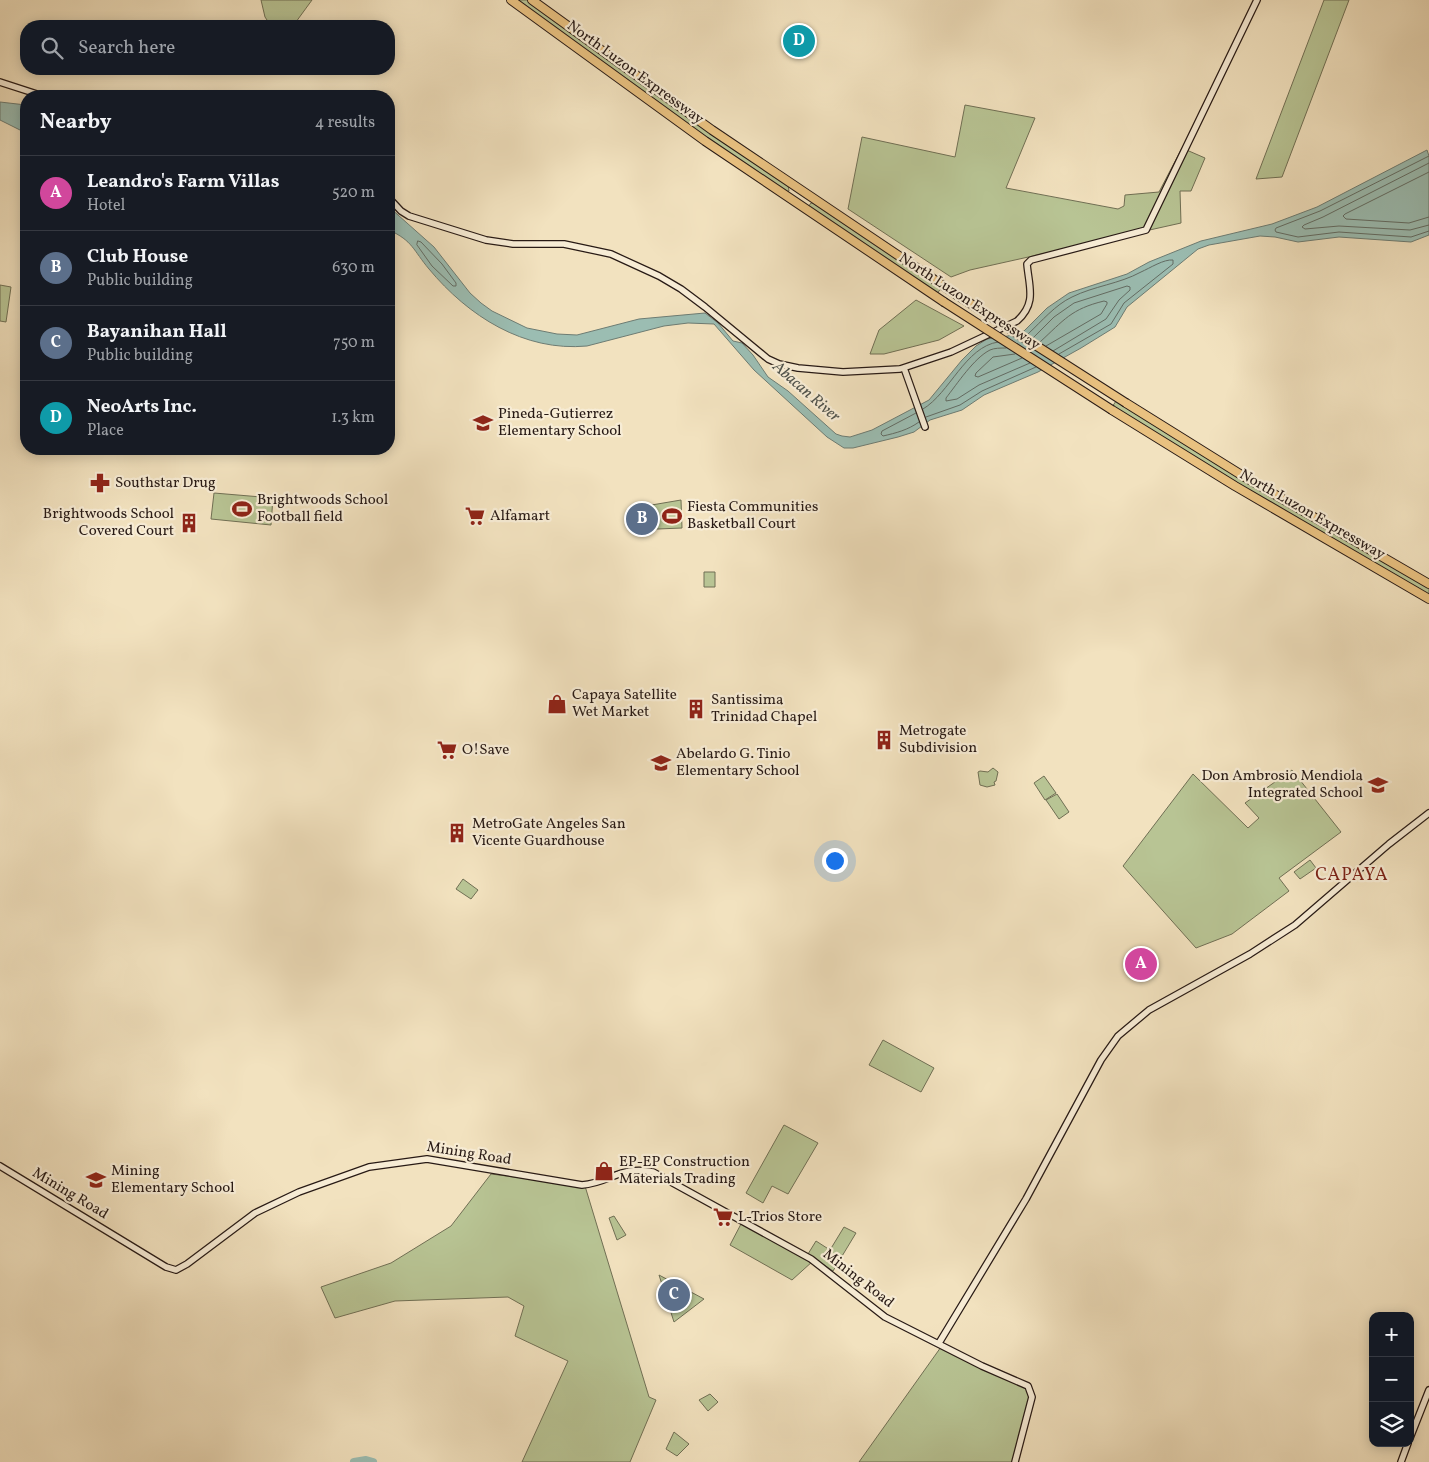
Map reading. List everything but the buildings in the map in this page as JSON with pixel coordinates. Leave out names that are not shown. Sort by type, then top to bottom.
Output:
[{"type":"highway","name":"North Luzon Expressway","points":[[511,0],[705,141],[944,302],[1235,486],[1429,599]]},
{"type":"highway","name":"North Luzon Expressway","points":[[532,0],[712,130],[957,295],[1243,476],[1429,584]]},
{"type":"street","points":[[395,204],[408,216],[486,240],[513,244],[564,244],[611,254],[637,265],[681,289],[727,325],[757,352],[779,364],[843,372],[904,370],[951,352],[1017,321],[1024,315],[1029,306],[1028,264],[1031,260],[1146,230],[1257,0]]},
{"type":"street","points":[[0,82],[25,90]]},
{"type":"street","points":[[904,370],[925,426]]},
{"type":"street","points":[[1015,1462],[1032,1397],[1028,1386],[982,1366],[939,1343],[1026,1199],[1101,1060],[1118,1036],[1149,1010],[1250,954],[1295,924],[1389,844],[1429,813]]},
{"type":"street","name":"Mining Road","points":[[0,1166],[166,1267],[176,1270],[187,1264],[255,1213],[291,1196],[369,1167],[427,1159],[582,1185],[594,1183],[623,1172],[645,1171],[663,1177],[719,1210],[811,1258],[885,1317],[939,1343]]},
{"type":"street","points":[[1414,1428],[1429,1390]]},
{"type":"street","points":[[1401,1462],[1407,1447]]},
{"type":"green space","points":[[261,0],[312,0],[297,20],[267,20]]},
{"type":"green space","points":[[514,0],[527,0],[788,185],[789,191],[785,192],[753,171]]},
{"type":"green space","points":[[1324,0],[1349,0],[1282,177],[1256,179]]},
{"type":"green space","points":[[965,105],[1035,118],[1006,188],[1118,209],[1124,206],[1125,195],[1159,192],[1182,148],[1205,158],[1191,191],[1180,191],[1181,223],[970,270],[951,277],[848,209],[862,137],[955,157]]},
{"type":"green space","points":[[811,203],[941,288],[937,294],[808,207]]},
{"type":"green space","points":[[0,285],[11,287],[6,322],[0,321]]},
{"type":"green space","points":[[916,300],[964,326],[939,340],[884,354],[870,354],[879,330]]},
{"type":"green space","points":[[1116,401],[1429,587],[1429,596],[1112,407]]},
{"type":"green space","name":"Brightwoods School Football field","points":[[214,493],[273,498],[271,525],[211,519]]},
{"type":"green space","points":[[681,500],[682,528],[633,530],[634,508]]},
{"type":"green space","points":[[704,572],[715,572],[715,587],[704,587]]},
{"type":"green space","points":[[993,768],[998,772],[994,782],[995,785],[987,787],[980,785],[978,772],[988,772]]},
{"type":"green space","points":[[1292,770],[1341,832],[1279,878],[1289,891],[1232,934],[1196,948],[1123,866],[1193,774],[1248,828],[1259,818],[1245,803]]},
{"type":"green space","points":[[1044,776],[1056,793],[1045,800],[1034,783]]},
{"type":"green space","points":[[1057,794],[1069,812],[1059,819],[1046,800]]},
{"type":"green space","points":[[1310,860],[1316,868],[1300,879],[1294,872]]},
{"type":"green space","points":[[463,879],[478,890],[471,899],[456,889]]},
{"type":"green space","points":[[883,1040],[934,1068],[921,1092],[869,1065]]},
{"type":"green space","points":[[784,1125],[818,1143],[788,1194],[772,1186],[763,1203],[746,1193]]},
{"type":"green space","points":[[491,1174],[585,1186],[649,1397],[656,1400],[630,1462],[522,1462],[568,1361],[515,1336],[524,1306],[508,1297],[395,1301],[335,1318],[321,1287],[391,1263],[451,1226]]},
{"type":"green space","points":[[614,1216],[626,1235],[617,1240],[609,1218]]},
{"type":"green space","points":[[741,1224],[813,1261],[792,1280],[730,1245]]},
{"type":"green space","points":[[844,1227],[856,1233],[833,1271],[808,1254],[816,1241],[830,1250]]},
{"type":"green space","points":[[659,1275],[704,1299],[674,1322]]},
{"type":"green space","points":[[941,1347],[1025,1388],[1028,1392],[1029,1399],[1012,1462],[859,1462]]},
{"type":"green space","points":[[710,1394],[718,1402],[708,1411],[699,1400]]},
{"type":"green space","points":[[674,1432],[689,1444],[677,1456],[666,1449]]},
{"type":"water","points":[[0,102],[20,104],[20,130],[0,120]]},
{"type":"water","points":[[1427,150],[1429,156],[1429,235],[1411,242],[1339,237],[1298,242],[1260,236],[1209,245],[1198,249],[1127,307],[1115,327],[1081,348],[1038,372],[984,395],[962,410],[930,420],[914,432],[853,448],[844,448],[827,437],[754,370],[714,324],[688,323],[664,326],[587,346],[541,343],[520,337],[499,327],[461,302],[444,286],[408,242],[395,233],[395,212],[434,247],[470,293],[481,303],[492,311],[527,328],[557,334],[577,335],[639,319],[705,313],[718,323],[733,341],[742,343],[768,377],[788,391],[836,434],[850,437],[872,430],[929,400],[976,346],[987,339],[1008,336],[1024,331],[1047,308],[1069,293],[1127,274],[1149,262],[1201,241],[1272,224],[1317,207]]},
{"type":"waterway","points":[[354,1462],[366,1460],[373,1462]]},
{"type":"place","name":"NeoArts Inc.","points":[[799,41]]},
{"type":"place","name":"Pineda-Gutierrez Elementary School","points":[[483,423]]},
{"type":"place","name":"Southstar Drug","points":[[100,483]]},
{"type":"place","name":"Brightwoods School Football field","points":[[242,509]]},
{"type":"place","name":"Alfamart","points":[[475,516]]},
{"type":"place","name":"Fiesta Communities Basketball Court","points":[[672,516]]},
{"type":"place","name":"Club House","points":[[642,519]]},
{"type":"place","name":"Brightwoods School Covered Court","points":[[189,523]]},
{"type":"place","name":"Capaya Satellite Wet Market","points":[[557,704]]},
{"type":"place","name":"Santissima Trinidad Chapel","points":[[696,709]]},
{"type":"place","name":"Metrogate Subdivision","points":[[884,740]]},
{"type":"place","name":"O!Save","points":[[447,750]]},
{"type":"place","name":"Abelardo G. Tinio Elementary School","points":[[661,763]]},
{"type":"place","name":"Don Ambrosio Mendiola Integrated School","points":[[1378,785]]},
{"type":"place","name":"MetroGate Angeles San Vicente Guardhouse","points":[[457,833]]},
{"type":"place","name":"Leandro's Farm Villas","points":[[1141,964]]},
{"type":"place","name":"EP-EP Construction Materials Trading","points":[[604,1171]]},
{"type":"place","name":"Mining Elementary School","points":[[96,1180]]},
{"type":"place","name":"L-Trios Store","points":[[723,1217]]},
{"type":"place","name":"Bayanihan Hall","points":[[674,1295]]},
{"type":"district","name":"CAPAYA","points":[[1352,875]]},
{"type":"water label","name":"Abacan River","points":[[806,392]]}]
